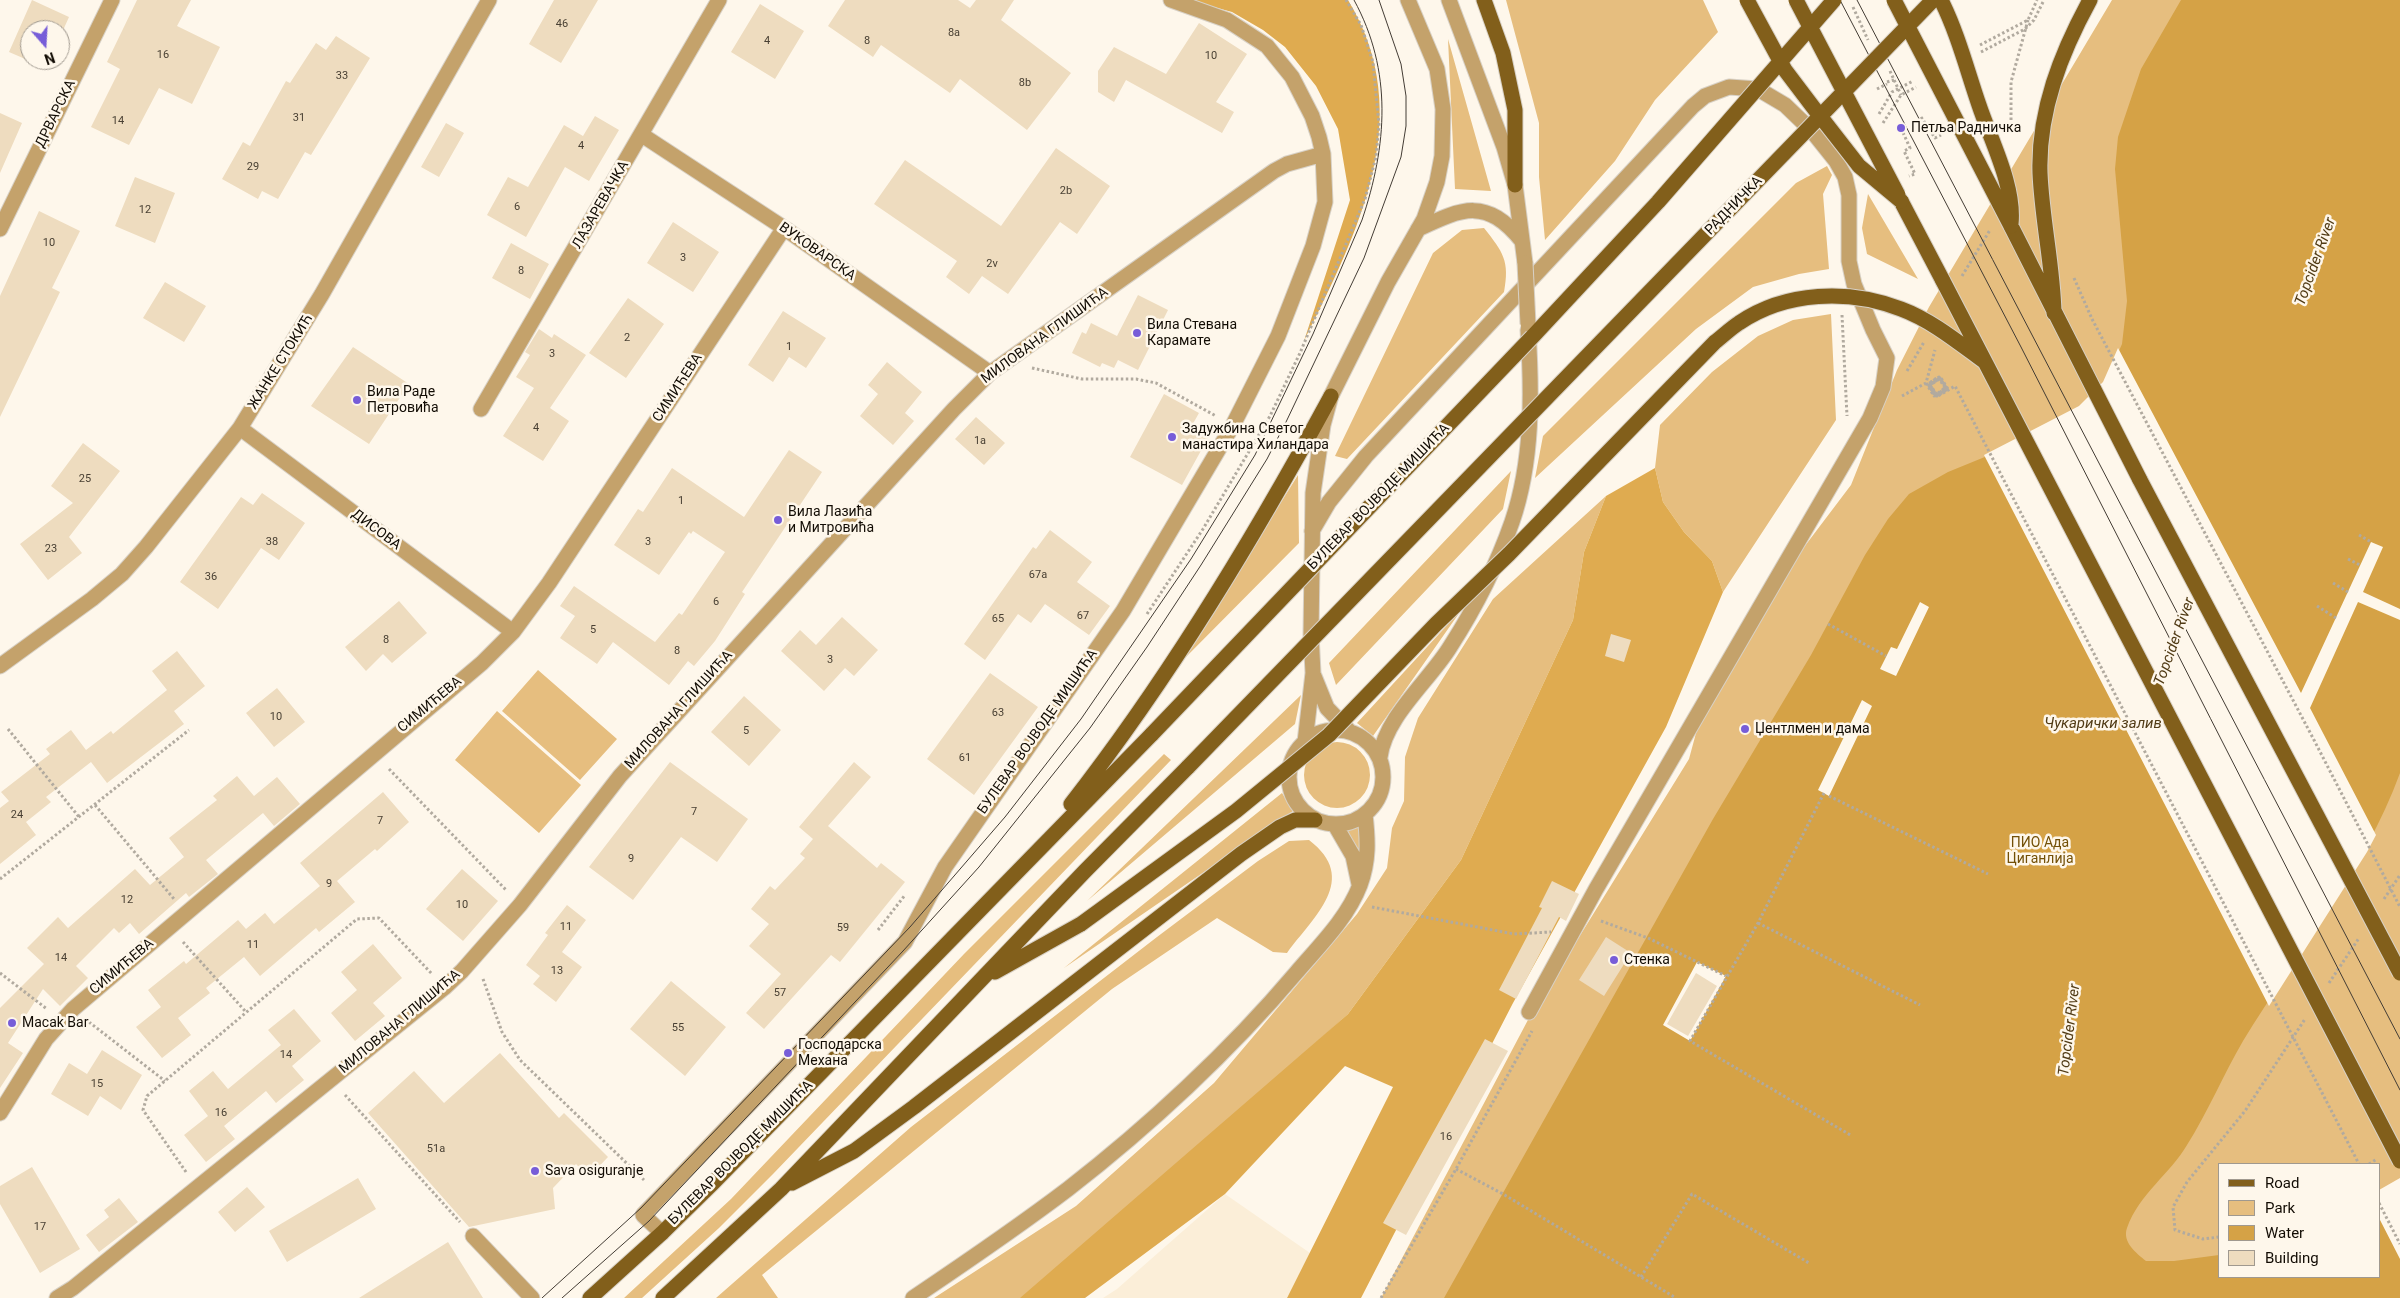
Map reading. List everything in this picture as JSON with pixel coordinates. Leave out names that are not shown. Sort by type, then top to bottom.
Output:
[{"type":"main road","points":[[1484,0],[1503,53],[1515,110],[1515,185]]},
{"type":"main road","points":[[1747,0],[1786,70],[1813,107],[1859,166],[1901,201]]},
{"type":"main road","points":[[1796,0],[2400,1160]]},
{"type":"main road","points":[[1532,329],[1658,202],[1834,0]]},
{"type":"main road","points":[[1894,0],[2144,488],[2400,973]]},
{"type":"main road","name":"РАДНИЧКА","points":[[981,980],[1934,0]]},
{"type":"main road","points":[[1941,0],[1965,57],[2009,194],[2012,210],[2011,226]]},
{"type":"main road","points":[[2054,313],[2054,289],[2044,224],[2040,172],[2044,128],[2050,91],[2059,63],[2090,0]]},
{"type":"main road","points":[[662,1298],[780,1189],[981,980],[1081,924],[1236,811],[1329,734],[1715,342],[1739,323],[1766,308],[1795,300],[1821,296],[1860,298],[1902,309],[1952,338],[1985,362]]},
{"type":"main road","name":"БУЛЕВАР ВОЈВОДЕ МИШИЋА","points":[[590,1298],[662,1233],[1152,734],[1532,329]]},
{"type":"main road","points":[[1024,864],[1113,750],[1165,674],[1248,542],[1331,396]]},
{"type":"main road","points":[[780,1189],[854,1151],[914,1107],[1234,860],[1280,827],[1295,820],[1315,820]]},
{"type":"street","name":"ДРВАРСКА","points":[[0,229],[112,0]]},
{"type":"street","name":"ЖАНКЕ СТОКИЋ","points":[[0,666],[92,599],[122,574],[146,547],[240,428],[322,294],[489,0]]},
{"type":"street","name":"ЛАЗАРЕВАЧКА","points":[[481,409],[719,0]]},
{"type":"street","name":"БУЛЕВАР ВОЈВОДЕ МИШИЋА","points":[[662,1233],[643,1214],[905,942],[945,867],[1123,611],[1233,425],[1278,336],[1315,240],[1325,202],[1323,154],[1312,116],[1304,97],[1292,77],[1267,46],[1227,20],[1171,0]]},
{"type":"street","points":[[1305,742],[1313,673],[1312,530],[1316,468],[1323,425],[1331,396],[1428,207],[1437,182],[1442,156],[1443,109],[1434,63],[1408,0]]},
{"type":"street","points":[[1380,757],[1387,733],[1449,649],[1483,590],[1513,521],[1530,424],[1532,329],[1515,185],[1504,147],[1449,0]]},
{"type":"street","points":[[1312,530],[1329,502],[1366,456],[1693,106],[1706,96],[1729,87],[1758,88],[1785,106],[1819,138],[1846,180],[1849,195],[1849,261],[1854,284],[1887,358],[1883,387],[1874,409],[1573,931],[1529,1012]]},
{"type":"street","name":"ВУКОВАРСКА","points":[[642,135],[784,228],[990,373]]},
{"type":"street","name":"МИЛОВАНА ГЛИШИЋА","points":[[57,1298],[73,1288],[444,988],[520,905],[620,776],[773,606],[954,409],[990,373],[1274,171],[1303,158],[1323,154]]},
{"type":"street","points":[[1418,229],[1452,214],[1476,210],[1497,216],[1522,241]]},
{"type":"street","name":"СИМИЋЕВА","points":[[0,1113],[46,1039],[62,1020],[482,662],[512,632],[549,583],[784,228]]},
{"type":"street","name":"ДИСОВА","points":[[240,428],[512,632]]},
{"type":"street","points":[[1313,673],[1327,708],[1349,731],[1362,737],[1372,746],[1380,757],[1384,769],[1384,782],[1380,795],[1374,806],[1365,814],[1351,822],[1336,825],[1315,820],[1304,812],[1290,790],[1290,764],[1296,752],[1305,742],[1326,731],[1349,731]]},
{"type":"street","points":[[913,1298],[1068,1188],[1182,1092],[1284,987],[1330,933],[1352,903],[1360,886],[1368,858],[1365,814]]},
{"type":"street","points":[[1336,825],[1353,856],[1360,886]]},
{"type":"street","points":[[473,1236],[532,1298]]},
{"type":"path","points":[[1894,80],[1901,95]]},
{"type":"path","points":[[1922,117],[1935,138],[1943,134]]},
{"type":"path","points":[[1901,128],[1910,148]]},
{"type":"path","points":[[2072,274],[2092,319],[2400,907]]},
{"type":"path","points":[[1935,347],[1926,383],[1935,396]]},
{"type":"path","points":[[1055,374],[1082,379],[1136,379],[1156,383],[1233,425]]},
{"type":"path","points":[[1928,384],[1938,378]]},
{"type":"path","points":[[1940,378],[1948,389],[1942,392]]},
{"type":"path","points":[[1933,390],[1929,385],[1934,381]]},
{"type":"path","points":[[1874,409],[1926,383]]},
{"type":"path","points":[[1928,384],[1935,396]]},
{"type":"path","points":[[1928,384],[1935,395]]},
{"type":"path","points":[[1938,395],[1955,386],[2358,1163]]},
{"type":"path","points":[[2359,535],[2371,542]]},
{"type":"path","points":[[2348,559],[2360,565]]},
{"type":"path","points":[[2333,583],[2348,592]]},
{"type":"path","points":[[2317,606],[2336,618]]},
{"type":"path","points":[[1828,624],[1886,656]]},
{"type":"path","points":[[8,729],[79,817]]},
{"type":"path","points":[[0,879],[189,730]]},
{"type":"path","points":[[373,753],[520,905]]},
{"type":"path","points":[[1824,793],[1758,923],[1690,1041],[1852,1136]]},
{"type":"path","points":[[1829,796],[1988,874]]},
{"type":"path","points":[[95,805],[186,913]]},
{"type":"path","points":[[2379,907],[2400,875]]},
{"type":"path","points":[[1352,903],[1514,934],[1573,931]]},
{"type":"path","points":[[196,1187],[143,1110],[147,1096],[356,919],[379,918],[444,988]]},
{"type":"path","points":[[1593,918],[1648,938],[1726,976]]},
{"type":"path","points":[[1758,923],[1920,1005]]},
{"type":"path","points":[[170,927],[246,1012]]},
{"type":"path","points":[[2325,989],[2363,932]]},
{"type":"path","points":[[474,957],[502,1032],[520,1060],[644,1180]]},
{"type":"path","points":[[0,974],[62,1020]]},
{"type":"path","points":[[2218,1237],[2203,1239],[2175,1230],[2173,1207],[2187,1182],[2245,1112],[2309,1014]]},
{"type":"path","points":[[103,1034],[165,1081]]},
{"type":"path","points":[[355,1107],[456,1218]]},
{"type":"path","points":[[1456,1169],[1503,1194],[1676,1298]]},
{"type":"path","points":[[1641,1277],[1692,1194],[1809,1263]]},
{"type":"path","points":[[2380,1205],[2400,1244]]},
{"type":"shaded area","points":[[1188,0],[1348,0],[1368,43],[1378,87],[1379,130],[1373,173],[1360,216],[1344,258],[1304,341],[1350,200],[1338,129],[1316,86],[1285,47],[1263,30],[1232,12]]},
{"type":"shaded area","points":[[1655,468],[1663,502],[1684,532],[1712,561],[1723,592],[1666,727],[1513,1003],[1361,1298],[1287,1298],[1393,1087],[1345,1066],[1225,1194],[1085,1298],[1020,1298],[1348,1014],[1461,860],[1573,620],[1584,552],[1606,496]]},
{"type":"shaded area","points":[[1225,1194],[1310,1253],[1287,1298],[1103,1298],[1117,1289]]},
{"type":"green space","points":[[1506,0],[1703,0],[1718,32],[1655,100],[1615,161],[1545,240],[1539,177],[1539,123]]},
{"type":"green space","name":"Чукарички залив","points":[[2112,0],[2400,0],[2400,1298],[1381,1298],[1529,1018],[1689,759],[1699,722],[1764,600],[1851,485],[1897,370],[1929,307]]},
{"type":"green space","points":[[1448,39],[1491,191],[1455,189]]},
{"type":"green space","points":[[1827,166],[1832,175],[1823,194],[1829,269],[1799,274],[1753,287],[1696,329],[1535,478],[1543,436],[1796,183]]},
{"type":"green space","points":[[1868,194],[1918,279],[1867,254],[1862,228]]},
{"type":"green space","points":[[1484,228],[1503,257],[1506,272],[1504,292],[1347,459],[1335,456],[1433,253],[1462,230]]},
{"type":"green space","points":[[1831,314],[1836,420],[1723,592],[1712,561],[1684,532],[1663,502],[1655,468],[1660,425],[1712,372],[1758,336],[1793,320]]},
{"type":"green space","points":[[1511,471],[1503,509],[1336,685],[1329,663]]},
{"type":"green space","points":[[1298,475],[1299,543],[1182,661]]},
{"type":"green space","points":[[1606,496],[1584,552],[1573,620],[1461,860],[1348,1014],[1031,1298],[934,1298],[1076,1206],[1214,1083],[1357,914],[1387,868],[1392,828],[1404,801],[1405,757],[1418,718],[1493,599]]},
{"type":"green space","points":[[1462,609],[1373,736],[1357,723]]},
{"type":"green space","points":[[538,670],[617,739],[580,780],[502,711]]},
{"type":"green space","points":[[1301,695],[1295,724],[1087,901]]},
{"type":"green space","points":[[497,711],[581,785],[539,833],[455,760]]},
{"type":"green space","points":[[1337,742],[1350,745],[1360,752],[1367,762],[1370,775],[1367,788],[1360,798],[1350,805],[1337,808],[1324,805],[1314,798],[1307,788],[1304,775],[1307,762],[1314,752],[1324,745]]},
{"type":"green space","points":[[1164,754],[1171,760],[773,1174],[719,1228],[642,1298],[624,1298],[731,1199],[964,954]]},
{"type":"green space","points":[[1282,793],[1293,811],[1064,968]]},
{"type":"green space","points":[[1363,821],[1361,871],[1341,828]]},
{"type":"green space","points":[[1309,840],[1324,855],[1331,869],[1332,883],[1319,911],[1287,953],[1273,952],[1217,918],[1112,989],[762,1275],[778,1298],[716,1298],[911,1127],[1157,937],[1258,861],[1289,841]]},
{"type":"water","name":"Чукарички залив","points":[[2181,0],[2400,0],[2400,773],[2368,844],[2349,878],[2243,1041],[2187,1145],[2147,1194],[2132,1216],[2127,1228],[2126,1238],[2131,1247],[2146,1261],[2174,1261],[2218,1255],[2218,1278],[2380,1278],[2380,1192],[2400,1180],[2400,1298],[1444,1298],[1713,819],[1811,655],[1865,555],[1888,519],[1909,494],[1948,472],[1997,452],[2080,408],[2105,383],[2122,344],[2127,301],[2115,169],[2118,137],[2141,69]]},
{"type":"pier","points":[[2118,348],[2301,693],[2371,542],[2383,547],[2363,592],[2400,609],[2400,620],[2358,602],[2310,708],[2376,835],[2269,1006],[1984,455],[2079,406],[2103,382]]},
{"type":"pier","points":[[1920,602],[1929,607],[1896,676],[1880,669],[1891,647],[1897,649]]},
{"type":"pier","points":[[1862,700],[1872,706],[1829,796],[1818,790]]},
{"type":"pier","points":[[1697,962],[1726,976],[1690,1041],[1663,1025]]},
{"type":"pier","points":[[2400,1178],[2400,1259],[2380,1220],[2380,1189]]},
{"type":"building","points":[[32,0],[69,17],[68,20],[23,20]]},
{"type":"building","points":[[137,0],[191,0],[177,26],[220,47],[192,104],[159,88],[129,145],[91,127],[120,69],[107,62]]},
{"type":"building","points":[[554,0],[598,0],[561,63],[529,44]]},
{"type":"building","points":[[845,0],[958,0],[970,8],[976,0],[1014,0],[1001,20],[1071,73],[1027,130],[960,79],[950,93],[881,45],[873,57],[828,26]]},
{"type":"building","points":[[760,4],[804,31],[775,79],[731,52]]},
{"type":"building","points":[[1199,23],[1247,54],[1216,102],[1234,112],[1222,133],[1126,80],[1114,102],[1098,92],[1098,71],[1114,47],[1166,74]]},
{"type":"building","points":[[20,27],[20,57],[9,52]]},
{"type":"building","points":[[336,36],[370,58],[311,155],[305,152],[278,199],[262,191],[258,199],[222,179],[243,142],[250,146],[286,81],[290,83],[316,43],[326,50]]},
{"type":"building","points":[[0,113],[22,123],[0,173]]},
{"type":"building","points":[[595,116],[619,130],[589,181],[565,167],[526,237],[487,215],[508,177],[528,187],[564,125],[583,136]]},
{"type":"building","points":[[446,123],[464,133],[439,177],[421,167]]},
{"type":"building","points":[[1056,148],[1110,186],[1077,234],[1060,222],[1008,294],[982,276],[969,294],[946,277],[957,261],[874,204],[905,160],[1001,226]]},
{"type":"building","points":[[135,177],[175,193],[155,243],[115,226]]},
{"type":"building","points":[[39,211],[80,231],[52,288],[60,292],[0,417],[0,296]]},
{"type":"building","points":[[673,222],[719,252],[693,292],[647,263]]},
{"type":"building","points":[[511,243],[549,264],[530,299],[492,278]]},
{"type":"building","points":[[165,282],[206,306],[184,342],[143,318]]},
{"type":"building","name":"Вила Стевана Карамате","points":[[1138,295],[1168,310],[1138,370],[1118,360],[1114,368],[1102,363],[1100,367],[1072,353],[1082,332],[1086,334],[1091,323],[1117,336]]},
{"type":"building","points":[[628,298],[664,324],[626,378],[589,353]]},
{"type":"building","points":[[783,311],[826,338],[806,368],[789,357],[773,382],[748,365]]},
{"type":"building","points":[[539,329],[552,338],[554,334],[586,355],[550,408],[569,421],[543,461],[503,436],[534,388],[516,377],[530,355],[525,352]]},
{"type":"building","name":"Вила Раде Петровића","points":[[353,347],[409,384],[369,444],[311,406]]},
{"type":"building","points":[[887,362],[922,392],[905,413],[914,421],[893,445],[860,416],[878,394],[868,385]]},
{"type":"building","points":[[1164,394],[1199,413],[1190,429],[1208,438],[1182,485],[1130,457]]},
{"type":"building","points":[[976,417],[1005,443],[984,465],[955,439]]},
{"type":"building","points":[[83,443],[120,471],[69,537],[82,553],[48,580],[20,544],[73,503],[51,486]]},
{"type":"building","points":[[789,450],[822,472],[742,592],[745,594],[715,641],[694,666],[688,661],[669,685],[613,642],[597,664],[560,638],[575,616],[560,606],[574,586],[655,642],[679,613],[682,615],[725,552],[693,531],[691,534],[689,532],[659,575],[614,545],[638,509],[643,512],[672,468],[744,517]]},
{"type":"building","points":[[262,493],[305,523],[279,560],[261,548],[218,609],[180,582],[241,497],[253,505]]},
{"type":"building","points":[[1050,530],[1092,562],[1077,582],[1110,606],[1089,635],[1045,604],[1031,623],[1018,614],[985,660],[964,644],[1033,547],[1036,549]]},
{"type":"building","points":[[399,601],[427,633],[392,663],[383,654],[366,671],[345,647]]},
{"type":"building","points":[[842,617],[878,650],[854,676],[845,668],[824,691],[781,651],[800,630],[816,645]]},
{"type":"building","points":[[1611,634],[1631,640],[1624,662],[1605,656]]},
{"type":"building","points":[[177,651],[205,686],[174,711],[184,724],[107,783],[91,762],[46,797],[51,802],[26,822],[36,835],[0,864],[0,808],[9,801],[1,792],[50,754],[46,749],[71,730],[86,750],[111,731],[113,734],[167,690],[152,671]]},
{"type":"building","points":[[990,673],[1038,707],[974,795],[927,759]]},
{"type":"building","points":[[277,688],[305,722],[274,747],[246,713]]},
{"type":"building","points":[[744,696],[781,730],[749,766],[711,732]]},
{"type":"building","points":[[670,762],[748,819],[717,862],[681,837],[633,900],[589,867]]},
{"type":"building","points":[[854,762],[871,777],[828,826],[877,868],[881,863],[905,882],[840,962],[831,955],[764,1029],[746,1013],[781,974],[749,946],[769,924],[751,909],[770,886],[775,890],[805,858],[800,854],[813,839],[799,827]]},
{"type":"building","points":[[237,776],[254,796],[277,777],[300,804],[274,826],[263,813],[206,860],[218,874],[189,897],[186,893],[139,934],[130,923],[119,933],[114,928],[76,966],[88,978],[60,1006],[43,989],[8,1043],[23,1053],[0,1088],[0,1008],[44,964],[27,948],[58,917],[68,928],[135,869],[150,885],[184,857],[169,838],[217,800],[213,796]]},
{"type":"building","points":[[383,792],[409,822],[377,851],[375,849],[337,881],[355,902],[319,932],[316,928],[260,976],[244,957],[206,988],[210,993],[178,1018],[191,1035],[162,1058],[136,1027],[161,1007],[148,990],[184,961],[186,964],[238,920],[246,929],[265,913],[274,924],[320,886],[300,863]]},
{"type":"building","points":[[462,869],[498,901],[463,941],[426,909]]},
{"type":"building","points":[[1552,881],[1579,894],[1566,921],[1559,917],[1516,999],[1499,990],[1542,908],[1539,907]]},
{"type":"building","points":[[567,905],[586,920],[562,952],[582,967],[556,1002],[533,984],[540,976],[526,965],[548,935],[545,933]]},
{"type":"building","points":[[1606,937],[1631,953],[1604,996],[1579,980]]},
{"type":"building","points":[[373,944],[402,978],[373,1003],[385,1016],[355,1041],[331,1013],[357,990],[341,972]]},
{"type":"building","points":[[1696,973],[1717,986],[1688,1036],[1667,1024]]},
{"type":"building","points":[[671,981],[726,1027],[685,1076],[630,1029]]},
{"type":"building","points":[[294,1009],[321,1041],[292,1066],[304,1080],[276,1103],[266,1091],[224,1126],[235,1139],[206,1162],[184,1135],[208,1116],[189,1091],[213,1071],[228,1089],[281,1045],[268,1030]]},
{"type":"building","points":[[1485,1039],[1508,1051],[1406,1235],[1383,1223]]},
{"type":"building","points":[[102,1050],[142,1075],[121,1110],[100,1096],[88,1116],[51,1094],[69,1063],[87,1074]]},
{"type":"building","points":[[500,1053],[559,1118],[564,1113],[608,1157],[589,1177],[576,1164],[553,1188],[555,1209],[469,1227],[368,1113],[414,1071],[444,1103]]},
{"type":"building","points":[[32,1167],[80,1249],[40,1273],[0,1204],[0,1186]]},
{"type":"building","points":[[358,1178],[376,1209],[287,1262],[269,1231]]},
{"type":"building","points":[[247,1187],[265,1207],[235,1232],[218,1212]]},
{"type":"building","points":[[119,1198],[138,1222],[99,1252],[86,1235],[109,1217],[104,1210]]},
{"type":"building","points":[[448,1242],[483,1298],[359,1298]]},
{"type":"tram line","points":[[542,1298],[641,1208],[910,927],[1005,817],[1081,719],[1191,559],[1255,455],[1313,334],[1362,220],[1377,164],[1381,137],[1382,109],[1380,81],[1375,54],[1367,27],[1354,0]]},
{"type":"tram line","points":[[562,1298],[649,1221],[903,951],[979,867],[1090,728],[1147,647],[1201,565],[1267,459],[1286,422],[1364,258],[1401,157],[1406,126],[1406,96],[1401,64],[1379,0]]},
{"type":"tram line","points":[[1840,0],[2021,347],[2400,1090]]},
{"type":"tram line","points":[[1857,0],[2400,1039]]},
{"type":"place","name":"Петља Радничка","points":[[1901,128]]},
{"type":"place","name":"Вила Стевана Карамате","points":[[1137,333]]},
{"type":"place","name":"Вила Раде Петровића","points":[[357,400]]},
{"type":"place","name":"Задужбина Светог манастира Хиландара","points":[[1172,437]]},
{"type":"place","name":"Вила Лазића и Митровића","points":[[778,520]]},
{"type":"place","name":"Џентлмен и дама","points":[[1745,729]]},
{"type":"place","name":"Стенка","points":[[1614,960]]},
{"type":"place","name":"Macak Bar","points":[[12,1023]]},
{"type":"place","name":"Господарска Механа","points":[[788,1053]]},
{"type":"place","name":"Sava osiguranje","points":[[535,1171]]},
{"type":"water label","name":"Topcider River","points":[[2316,262]]},
{"type":"water label","name":"Topcider River","points":[[2175,642]]},
{"type":"water label","name":"Topcider River","points":[[2070,1030]]},
{"type":"park label","name":"ПИО Ада Циганлија","points":[[2040,852]]}]
